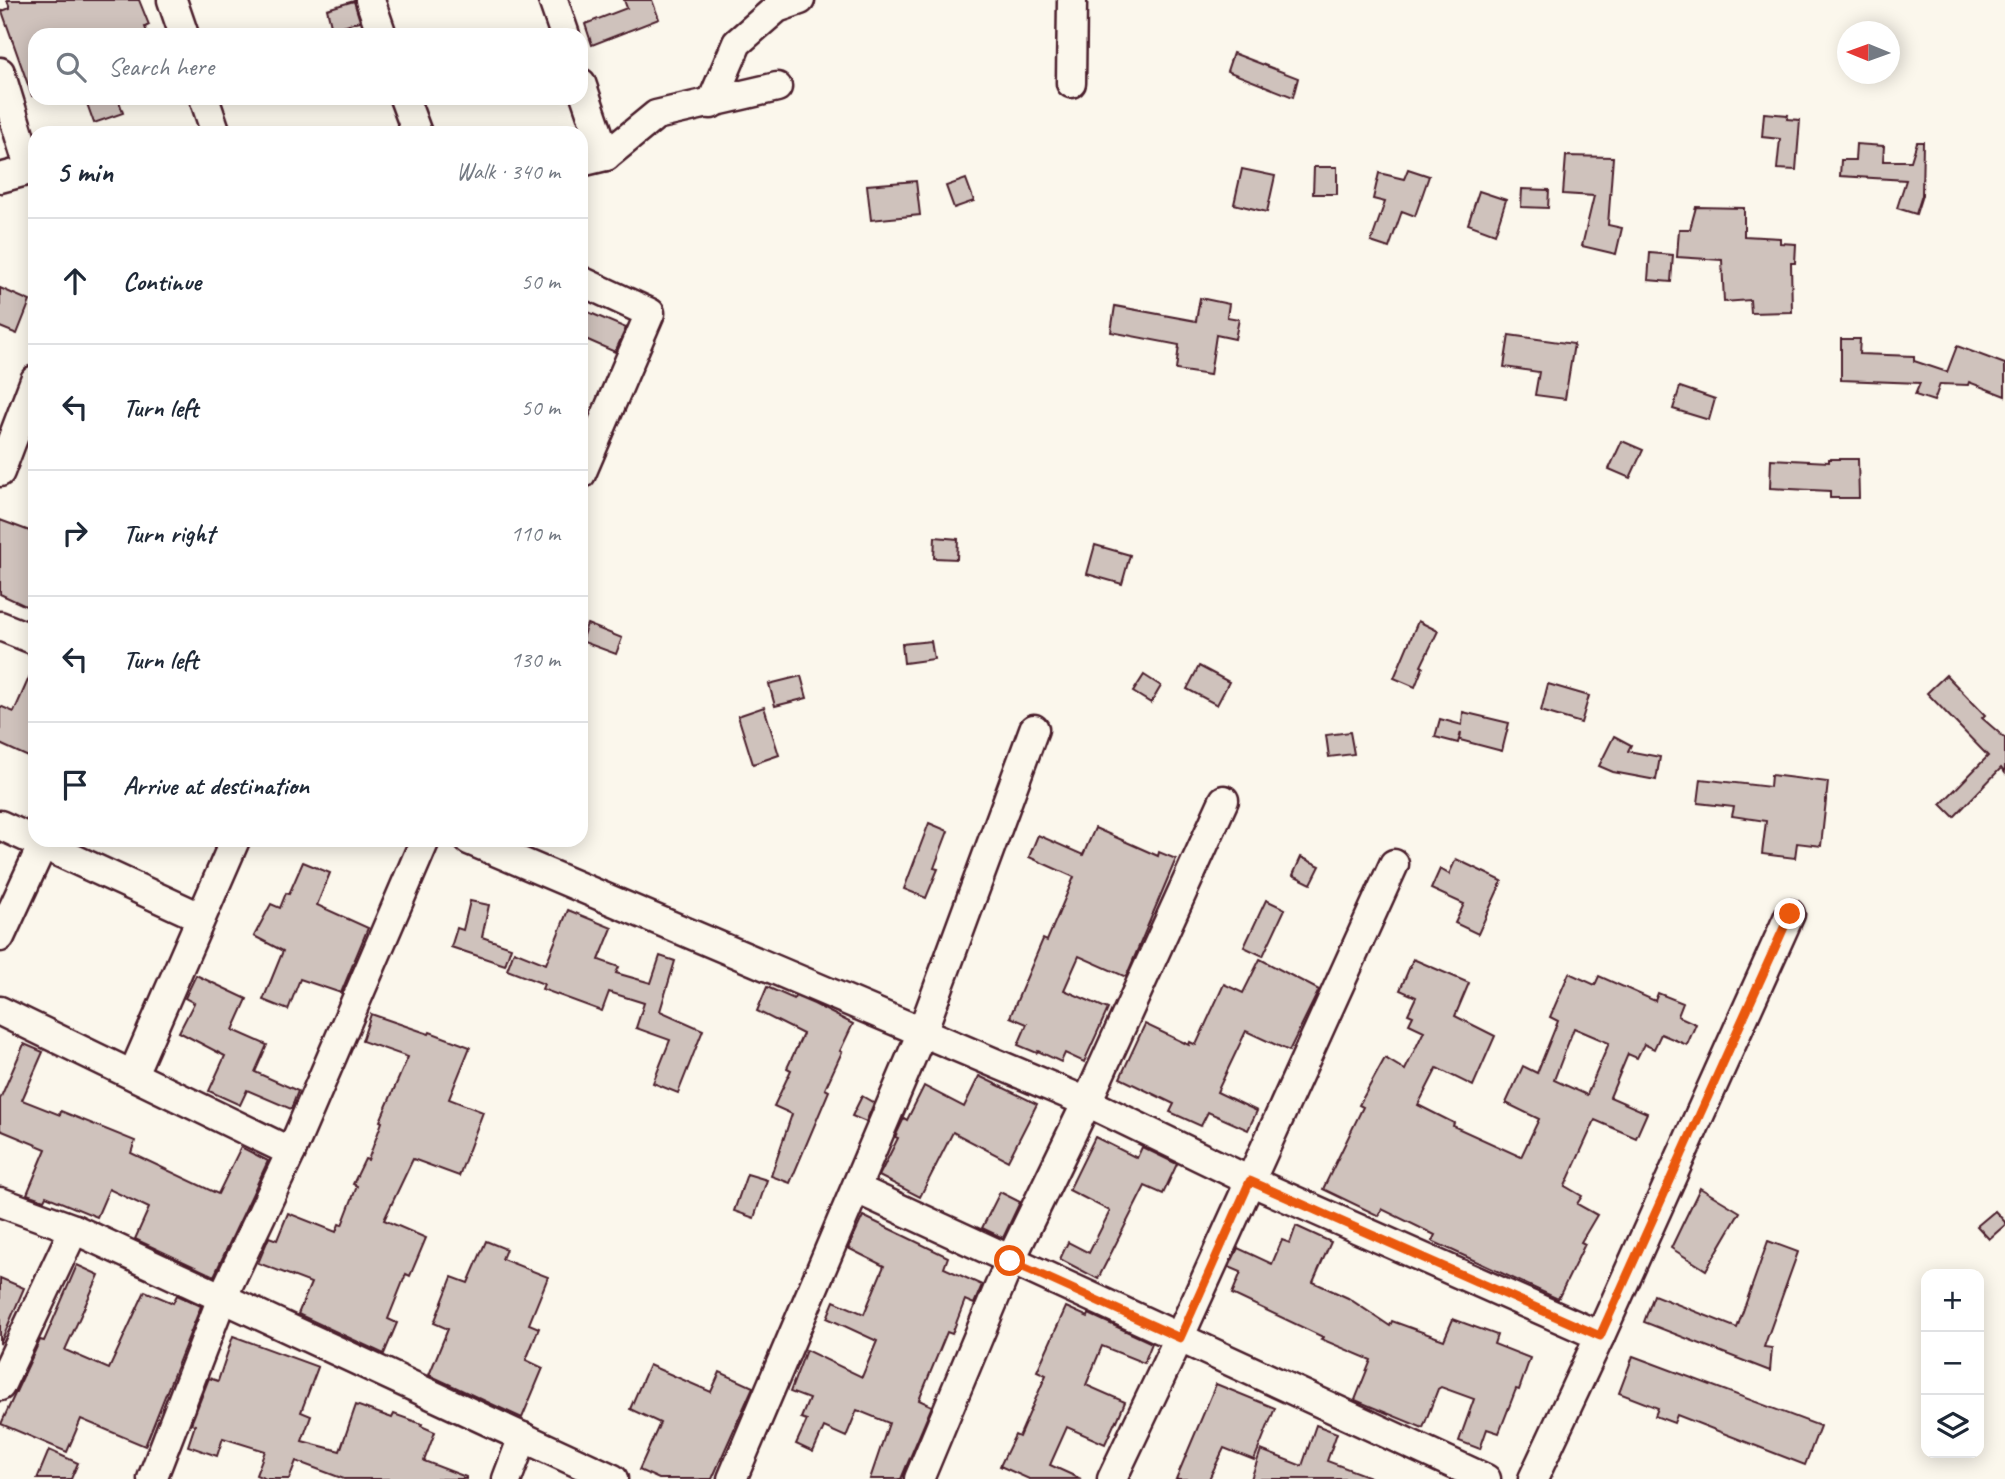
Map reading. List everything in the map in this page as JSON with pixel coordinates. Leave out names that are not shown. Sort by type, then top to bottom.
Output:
[{"type":"street","points":[[172,0],[182,28]]},
{"type":"street","points":[[370,0],[380,28]]},
{"type":"street","points":[[553,0],[563,28]]},
{"type":"street","points":[[711,104],[737,43],[777,8],[800,0]]},
{"type":"street","points":[[1072,0],[1072,83]]},
{"type":"street","points":[[0,72],[28,159]]},
{"type":"street","points":[[588,127],[593,159],[656,115],[777,87]]},
{"type":"street","points":[[206,105],[214,126]]},
{"type":"street","points":[[406,105],[414,126]]},
{"type":"street","points":[[584,105],[588,126]]},
{"type":"street","points":[[0,178],[28,175]]},
{"type":"street","points":[[588,284],[650,313],[588,458]]},
{"type":"street","points":[[0,472],[25,441],[28,423]]},
{"type":"street","points":[[0,626],[28,637]]},
{"type":"street","points":[[732,1479],[922,1031],[1034,729]]},
{"type":"street","points":[[919,1479],[1010,1261],[1087,1102],[1224,800]]},
{"type":"street","points":[[0,825],[28,839]]},
{"type":"street","points":[[0,937],[42,847]]},
{"type":"street","points":[[44,847],[200,917]]},
{"type":"street","points":[[133,1074],[232,847]]},
{"type":"street","points":[[159,1477],[222,1298],[291,1152],[422,847]]},
{"type":"street","points":[[486,847],[1087,1102],[1250,1181],[1600,1336]]},
{"type":"street","points":[[1112,1479],[1180,1338],[1394,864]]},
{"type":"street","points":[[1533,1479],[1790,914]]},
{"type":"street","points":[[0,1011],[291,1152]]},
{"type":"street","points":[[856,1189],[1486,1479]]},
{"type":"street","points":[[0,1202],[74,1229],[614,1479]]},
{"type":"street","points":[[0,1386],[74,1229]]},
{"type":"street","points":[[507,1479],[523,1437]]},
{"type":"building","points":[[7,0],[139,0],[149,25],[145,28],[28,28],[28,85],[2,11],[10,8]]},
{"type":"building","points":[[624,0],[652,0],[659,19],[592,45],[585,24],[627,8]]},
{"type":"building","points":[[354,1],[360,21],[332,28],[327,9]]},
{"type":"building","points":[[1233,53],[1298,78],[1293,97],[1227,71]]},
{"type":"building","points":[[88,105],[120,105],[123,113],[94,123]]},
{"type":"building","points":[[1764,113],[1788,115],[1787,119],[1800,120],[1796,170],[1777,169],[1780,139],[1762,137]]},
{"type":"building","points":[[1917,142],[1923,142],[1922,195],[1916,214],[1897,208],[1906,180],[1840,176],[1841,160],[1855,160],[1856,144],[1884,146],[1883,161],[1911,161]]},
{"type":"building","points":[[1566,156],[1613,157],[1608,225],[1622,228],[1616,254],[1582,246],[1594,196],[1563,194]]},
{"type":"building","points":[[1314,167],[1337,167],[1337,194],[1313,194]]},
{"type":"building","points":[[1242,169],[1275,176],[1267,212],[1234,204]]},
{"type":"building","points":[[1408,169],[1429,176],[1415,216],[1402,211],[1389,248],[1371,242],[1385,202],[1373,199],[1379,173],[1404,179]]},
{"type":"building","points":[[966,179],[974,201],[954,208],[946,186]]},
{"type":"building","points":[[916,181],[920,215],[871,220],[867,185]]},
{"type":"building","points":[[1522,189],[1549,190],[1548,208],[1521,207]]},
{"type":"building","points":[[1479,191],[1506,200],[1495,234],[1468,224]]},
{"type":"building","points":[[1696,207],[1744,208],[1744,236],[1780,238],[1780,243],[1796,244],[1795,263],[1791,263],[1792,312],[1751,313],[1750,300],[1724,302],[1722,260],[1677,257],[1679,229],[1690,229]]},
{"type":"building","points":[[1650,253],[1673,255],[1671,282],[1648,280]]},
{"type":"building","points":[[0,288],[28,300],[28,306],[17,334],[0,327]]},
{"type":"building","points":[[1200,298],[1229,304],[1227,317],[1239,319],[1235,339],[1216,335],[1210,375],[1176,370],[1179,345],[1111,332],[1115,306],[1196,321]]},
{"type":"building","points":[[588,312],[626,328],[615,352],[588,340]]},
{"type":"building","points":[[1509,335],[1574,344],[1565,399],[1535,395],[1539,372],[1504,367]]},
{"type":"building","points":[[1841,339],[1860,339],[1859,354],[1914,356],[1914,361],[1947,372],[1957,346],[2005,364],[2005,396],[1969,382],[1968,385],[1940,384],[1934,401],[1915,395],[1920,383],[1841,380]]},
{"type":"building","points":[[1680,387],[1715,399],[1709,420],[1673,409]]},
{"type":"building","points":[[1622,441],[1643,450],[1630,478],[1609,469]]},
{"type":"building","points":[[1771,459],[1829,462],[1829,459],[1858,459],[1859,498],[1830,498],[1830,491],[1770,488]]},
{"type":"building","points":[[0,520],[28,530],[28,607],[0,594]]},
{"type":"building","points":[[935,537],[958,539],[957,559],[934,558]]},
{"type":"building","points":[[1095,545],[1130,555],[1122,584],[1087,574]]},
{"type":"building","points":[[1418,621],[1438,631],[1421,666],[1423,667],[1415,687],[1394,678]]},
{"type":"building","points":[[588,624],[622,638],[616,654],[588,644]]},
{"type":"building","points":[[931,641],[934,659],[904,663],[902,644]]},
{"type":"building","points":[[1199,666],[1229,682],[1217,705],[1187,689]]},
{"type":"building","points":[[1144,675],[1161,686],[1151,703],[1133,692]]},
{"type":"building","points":[[1946,675],[1985,715],[1982,718],[2005,738],[2005,773],[2001,768],[1954,817],[1941,804],[1988,756],[1927,693]]},
{"type":"building","points":[[801,676],[807,698],[775,706],[769,684]]},
{"type":"building","points":[[28,680],[28,757],[0,744],[0,706],[14,712]]},
{"type":"building","points":[[1548,684],[1589,696],[1581,723],[1541,711]]},
{"type":"building","points":[[764,707],[779,755],[753,764],[738,716]]},
{"type":"building","points":[[1463,712],[1509,723],[1502,751],[1460,740],[1461,732],[1458,743],[1435,737],[1440,719],[1462,725]]},
{"type":"building","points":[[1350,732],[1354,754],[1329,757],[1326,735]]},
{"type":"building","points":[[1614,736],[1631,745],[1628,751],[1660,757],[1656,780],[1613,772],[1599,766]]},
{"type":"building","points":[[1771,775],[1828,782],[1821,846],[1797,843],[1795,858],[1762,854],[1766,821],[1732,816],[1734,807],[1698,803],[1701,779],[1770,787]]},
{"type":"building","points":[[929,823],[948,831],[934,868],[938,869],[926,898],[904,889]]},
{"type":"building","points":[[1095,828],[1158,856],[1159,852],[1176,859],[1126,977],[1079,956],[1064,990],[1108,1009],[1084,1062],[1065,1053],[1061,1062],[1018,1045],[1027,1024],[1010,1017],[1043,939],[1047,941],[1074,877],[1029,857],[1038,835],[1083,855]]},
{"type":"building","points":[[1301,857],[1320,866],[1311,884],[1293,875]]},
{"type":"building","points":[[1456,859],[1502,881],[1478,934],[1455,923],[1464,904],[1431,889],[1440,869],[1449,874]]},
{"type":"building","points":[[303,862],[330,873],[317,905],[368,928],[341,993],[300,979],[288,1010],[263,1000],[283,951],[254,936],[271,904],[280,908]]},
{"type":"building","points":[[1266,900],[1285,909],[1263,956],[1244,947]]},
{"type":"building","points":[[470,901],[489,905],[482,937],[511,947],[505,965],[451,947],[457,928],[463,930]]},
{"type":"building","points":[[568,910],[612,928],[599,960],[619,967],[616,973],[651,983],[660,956],[675,961],[660,1011],[703,1030],[678,1093],[653,1083],[670,1040],[636,1028],[644,1003],[609,992],[602,1011],[542,989],[544,984],[507,970],[514,951],[546,964]]},
{"type":"building","points":[[1260,959],[1319,990],[1289,1051],[1246,1031],[1217,1092],[1257,1111],[1248,1130],[1208,1112],[1201,1126],[1170,1112],[1174,1104],[1120,1078],[1145,1024],[1189,1045],[1190,1042],[1196,1045],[1224,984],[1243,993]]},
{"type":"building","points":[[1413,959],[1469,983],[1455,1016],[1495,1036],[1473,1086],[1437,1068],[1418,1105],[1454,1123],[1453,1126],[1521,1157],[1539,1119],[1506,1103],[1523,1066],[1537,1073],[1558,1021],[1550,1017],[1569,973],[1595,985],[1599,976],[1655,1001],[1658,993],[1683,1003],[1678,1016],[1696,1024],[1687,1045],[1661,1034],[1654,1049],[1644,1044],[1637,1058],[1628,1054],[1610,1097],[1647,1113],[1636,1138],[1595,1120],[1565,1186],[1582,1196],[1577,1204],[1597,1215],[1581,1242],[1585,1244],[1558,1299],[1432,1241],[1435,1235],[1382,1209],[1379,1216],[1323,1189],[1363,1107],[1359,1105],[1385,1058],[1405,1070],[1424,1031],[1409,1024],[1413,1016],[1408,1014],[1416,997],[1400,990]],"holes":[[[1574,1028],[1609,1043],[1587,1095],[1554,1080]]]},
{"type":"building","points":[[196,975],[247,999],[233,1030],[267,1045],[255,1072],[298,1091],[291,1109],[247,1090],[240,1105],[209,1091],[225,1056],[179,1032],[194,1003],[185,998]]},
{"type":"building","points":[[767,987],[794,999],[795,996],[814,1004],[853,1024],[825,1089],[829,1091],[790,1183],[771,1176],[792,1114],[774,1106],[791,1070],[787,1068],[803,1034],[757,1011]]},
{"type":"building","points":[[371,1014],[470,1047],[449,1099],[483,1112],[459,1176],[413,1159],[384,1220],[426,1238],[410,1276],[406,1274],[388,1319],[397,1323],[384,1354],[298,1314],[311,1283],[258,1263],[269,1237],[277,1240],[288,1213],[336,1232],[339,1224],[342,1225],[357,1186],[353,1184],[365,1159],[368,1160],[382,1122],[380,1121],[408,1057],[362,1041]]},
{"type":"building","points":[[24,1044],[43,1052],[22,1100],[60,1115],[61,1111],[135,1141],[131,1153],[218,1194],[241,1147],[268,1161],[214,1276],[135,1239],[149,1208],[109,1189],[97,1217],[46,1196],[44,1200],[27,1194],[46,1149],[0,1130],[0,1099]]},
{"type":"building","points":[[979,1076],[1037,1104],[1008,1161],[953,1132],[920,1197],[879,1176],[898,1138],[895,1137],[904,1118],[907,1120],[924,1086],[964,1107]]},
{"type":"building","points":[[862,1096],[874,1103],[866,1122],[852,1116]]},
{"type":"building","points":[[1095,1137],[1137,1158],[1142,1147],[1177,1164],[1163,1194],[1145,1186],[1098,1279],[1060,1259],[1068,1242],[1089,1253],[1110,1211],[1069,1190]]},
{"type":"building","points":[[747,1174],[767,1180],[754,1218],[734,1211]]},
{"type":"building","points":[[1700,1188],[1740,1212],[1706,1270],[1671,1248]]},
{"type":"building","points":[[1000,1192],[1020,1202],[1003,1238],[982,1228]]},
{"type":"building","points":[[1995,1211],[2005,1225],[1989,1239],[1977,1226]]},
{"type":"building","points":[[863,1216],[948,1257],[944,1268],[982,1285],[974,1304],[965,1300],[952,1334],[947,1332],[919,1400],[932,1406],[901,1479],[870,1479],[889,1423],[857,1410],[846,1437],[824,1427],[813,1452],[796,1444],[807,1420],[801,1418],[809,1399],[790,1392],[806,1350],[862,1377],[877,1341],[827,1318],[834,1301],[864,1314],[884,1266],[848,1248]]},
{"type":"building","points":[[1296,1226],[1331,1242],[1313,1282],[1348,1298],[1390,1326],[1392,1321],[1444,1340],[1453,1319],[1497,1335],[1494,1344],[1530,1358],[1499,1433],[1487,1429],[1480,1449],[1459,1441],[1474,1399],[1441,1387],[1423,1428],[1355,1400],[1371,1360],[1321,1339],[1323,1337],[1232,1294],[1241,1272],[1229,1267],[1238,1248],[1272,1264],[1282,1240],[1290,1243]]},
{"type":"building","points":[[486,1241],[506,1249],[502,1259],[548,1277],[529,1324],[539,1328],[526,1360],[543,1368],[522,1418],[429,1375],[448,1329],[434,1323],[452,1277],[468,1283]]},
{"type":"building","points":[[1768,1241],[1798,1252],[1764,1347],[1772,1348],[1770,1371],[1644,1322],[1654,1295],[1737,1328]]},
{"type":"building","points":[[77,1265],[99,1275],[65,1350],[109,1369],[145,1291],[173,1303],[177,1295],[201,1306],[145,1446],[81,1419],[67,1452],[1,1424],[40,1340],[44,1341]]},
{"type":"building","points":[[0,1278],[24,1288],[0,1344]]},
{"type":"building","points":[[1066,1307],[1088,1317],[1089,1314],[1152,1343],[1144,1363],[1102,1346],[1086,1385],[1125,1402],[1117,1421],[1105,1444],[1067,1427],[1050,1465],[1081,1479],[1029,1479],[1000,1466],[1015,1435],[1019,1437],[1046,1375],[1037,1371]]},
{"type":"building","points":[[233,1336],[318,1367],[301,1412],[311,1416],[302,1441],[340,1451],[356,1405],[392,1418],[394,1414],[435,1432],[424,1461],[466,1479],[344,1479],[296,1461],[289,1479],[266,1479],[256,1475],[265,1451],[223,1438],[217,1456],[188,1446],[195,1425],[191,1424],[209,1378],[218,1381]]},
{"type":"building","points":[[1633,1356],[1820,1426],[1805,1465],[1677,1415],[1674,1423],[1655,1416],[1658,1408],[1619,1393]]},
{"type":"building","points":[[649,1365],[711,1392],[720,1372],[753,1387],[712,1479],[659,1479],[639,1470],[660,1423],[630,1409]]},
{"type":"building","points":[[1216,1384],[1275,1408],[1254,1460],[1224,1448],[1209,1479],[1176,1479]]},
{"type":"building","points":[[1316,1425],[1337,1433],[1327,1461],[1370,1477],[1369,1479],[1251,1479],[1261,1450],[1302,1466]]},
{"type":"building","points":[[49,1450],[78,1463],[71,1479],[37,1479]]},
{"type":"route","points":[[1010,1261],[1180,1338],[1250,1181],[1600,1336],[1790,914]]}]
